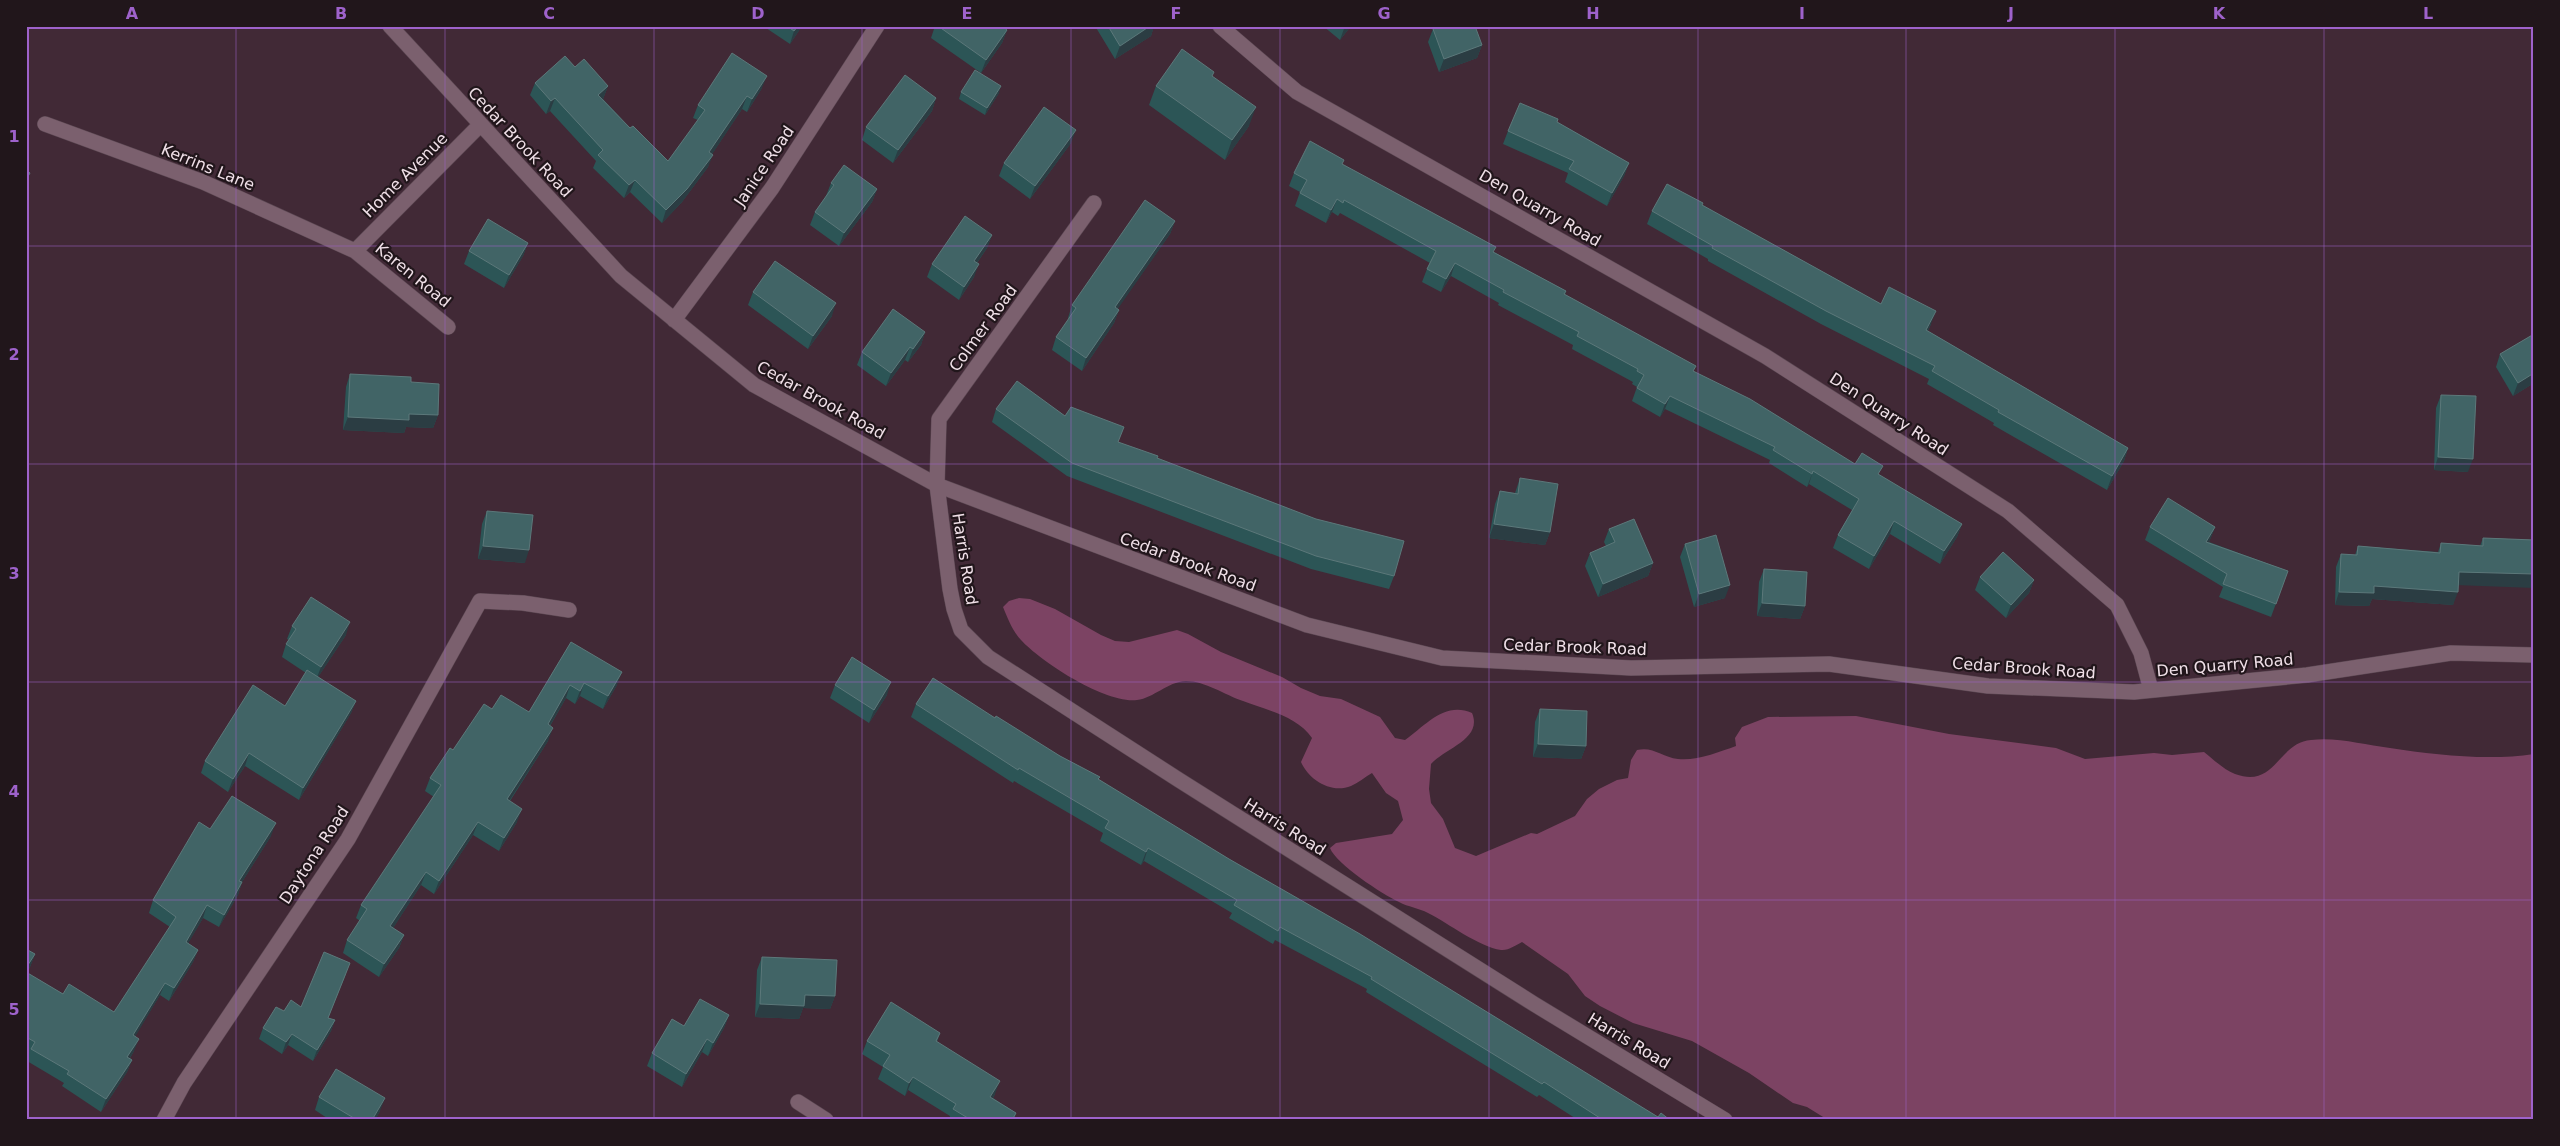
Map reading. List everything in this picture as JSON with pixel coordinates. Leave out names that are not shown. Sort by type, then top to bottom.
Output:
[{"type":"street","name":"Cedar Brook Road","points":[[390,26],[621,276],[754,385],[937,485],[1307,625],[1442,658],[1631,668],[1829,664],[1988,686],[2134,692],[2151,690]]},
{"type":"street","name":"Janice Road","points":[[674,320],[772,188],[876,26]]},
{"type":"street","name":"Den Quarry Road","points":[[1220,26],[1298,92],[1765,356],[2008,511],[2118,605],[2140,653],[2151,690],[2307,675],[2451,653],[2534,655]]},
{"type":"street","name":"Kerrins Lane","points":[[45,124],[203,182],[355,251]]},
{"type":"street","name":"Home Avenue","points":[[355,251],[480,125]]},
{"type":"street","name":"Colmer Road","points":[[937,485],[939,419],[1094,203]]},
{"type":"street","name":"Karen Road","points":[[355,251],[448,327]]},
{"type":"street","name":"Harris Road","points":[[937,485],[954,609],[961,630],[988,657],[1534,1004],[1725,1120]]},
{"type":"street","name":"Daytona Road","points":[[164,1120],[184,1083],[348,838],[480,601],[523,603],[569,610]]},
{"type":"street","points":[[798,1102],[826,1120]]},
{"type":"shaded area","points":[[1019,598],[1030,599],[1055,609],[1115,641],[1129,642],[1177,630],[1188,634],[1221,652],[1282,677],[1301,688],[1320,696],[1341,699],[1380,717],[1395,738],[1405,740],[1444,712],[1462,710],[1472,713],[1474,722],[1468,736],[1431,764],[1429,789],[1431,803],[1443,819],[1455,848],[1476,856],[1531,833],[1537,834],[1575,816],[1587,799],[1599,789],[1617,780],[1628,778],[1631,760],[1637,750],[1648,749],[1678,759],[1708,756],[1736,746],[1735,738],[1742,727],[1768,717],[1856,716],[1949,734],[2056,748],[2085,759],[2154,753],[2172,755],[2204,752],[2231,772],[2249,777],[2268,771],[2300,743],[2321,739],[2341,740],[2443,755],[2499,757],[2534,754],[2534,1120],[1828,1120],[1807,1107],[1793,1103],[1749,1073],[1692,1041],[1633,1023],[1600,1006],[1585,996],[1568,974],[1522,942],[1506,950],[1492,948],[1474,940],[1428,913],[1399,902],[1371,886],[1341,862],[1330,848],[1336,843],[1392,834],[1403,820],[1398,801],[1386,793],[1372,773],[1354,785],[1343,788],[1328,787],[1322,784],[1309,774],[1301,762],[1312,738],[1306,730],[1290,719],[1200,683],[1179,682],[1137,700],[1124,699],[1092,689],[1058,670],[1021,640],[1010,624],[1003,607],[1009,601]]},
{"type":"building","points":[[787,26],[798,26],[794,31]]},
{"type":"building","points":[[938,26],[1002,26],[1007,30],[986,60]]},
{"type":"building","points":[[1108,26],[1150,26],[1120,46]]},
{"type":"building","points":[[1439,26],[1475,26],[1482,45],[1444,59],[1433,29]]},
{"type":"building","points":[[1182,49],[1214,72],[1212,76],[1256,107],[1232,140],[1156,86]]},
{"type":"building","points":[[732,53],[767,76],[752,99],[747,96],[709,152],[713,155],[687,189],[666,210],[635,180],[629,185],[598,155],[603,150],[555,98],[551,101],[535,83],[565,56],[575,67],[584,59],[608,86],[598,95],[630,128],[633,126],[668,161],[705,110],[698,105]]},
{"type":"building","points":[[975,70],[1001,86],[987,108],[961,92]]},
{"type":"building","points":[[905,75],[936,98],[898,150],[866,127]]},
{"type":"building","points":[[1520,103],[1558,119],[1557,122],[1629,163],[1612,193],[1569,169],[1574,161],[1508,131]]},
{"type":"building","points":[[1044,107],[1076,130],[1035,186],[1004,163]]},
{"type":"building","points":[[1310,141],[1344,160],[1342,164],[1496,247],[1493,252],[1566,291],[1564,294],[1696,366],[1693,371],[1750,399],[1855,464],[1862,453],[1883,466],[1878,474],[1962,524],[1944,551],[1894,521],[1874,556],[1838,535],[1859,499],[1813,471],[1812,474],[1773,450],[1775,447],[1670,396],[1665,404],[1637,388],[1644,375],[1637,371],[1638,369],[1577,336],[1579,332],[1503,292],[1504,290],[1455,263],[1446,279],[1427,269],[1436,251],[1344,200],[1343,203],[1337,199],[1331,210],[1300,193],[1307,180],[1294,173]]},
{"type":"building","points":[[844,165],[877,189],[844,233],[815,212],[834,185],[831,183]]},
{"type":"building","points":[[26,170],[30,173],[26,180]]},
{"type":"building","points":[[1667,184],[1881,304],[1889,287],[1936,311],[1926,330],[2128,448],[2112,476],[1998,412],[1999,410],[1932,371],[1935,366],[1826,311],[1712,248],[1713,246],[1652,211]]},
{"type":"building","points":[[1145,200],[1175,221],[1115,307],[1119,310],[1086,358],[1056,337],[1076,308],[1072,305]]},
{"type":"building","points":[[965,216],[992,235],[974,261],[979,264],[964,287],[932,264]]},
{"type":"building","points":[[488,219],[528,243],[509,275],[469,251]]},
{"type":"building","points":[[775,261],[836,303],[813,336],[753,292]]},
{"type":"building","points":[[893,309],[925,332],[913,349],[910,347],[891,373],[862,352]]},
{"type":"building","points":[[2534,334],[2534,373],[2518,383],[2500,354]]},
{"type":"building","points":[[350,374],[411,377],[411,382],[439,384],[438,415],[409,414],[409,420],[348,417]]},
{"type":"building","points":[[1017,381],[1065,416],[1071,407],[1124,427],[1118,442],[1316,519],[1404,541],[1394,576],[1316,556],[1072,463],[996,409]]},
{"type":"building","points":[[2441,395],[2476,396],[2473,459],[2438,457]]},
{"type":"building","points":[[1520,478],[1558,484],[1550,532],[1494,524],[1500,491],[1518,494]]},
{"type":"building","points":[[2168,498],[2215,527],[2206,542],[2288,571],[2276,604],[2223,584],[2227,574],[2150,527]]},
{"type":"building","points":[[487,511],[533,515],[529,550],[483,546]]},
{"type":"building","points":[[1634,519],[1653,563],[1603,584],[1590,553],[1615,542],[1609,529]]},
{"type":"building","points":[[1716,535],[1730,585],[1699,594],[1685,544]]},
{"type":"building","points":[[2483,538],[2534,540],[2534,574],[2459,572],[2458,592],[2374,586],[2374,593],[2339,592],[2341,554],[2357,555],[2358,546],[2440,553],[2441,543],[2483,546]]},
{"type":"building","points":[[2003,552],[2034,580],[2011,605],[1980,577]]},
{"type":"building","points":[[1764,569],[1807,572],[1805,606],[1762,603]]},
{"type":"building","points":[[311,597],[350,622],[321,667],[286,644],[296,629],[292,626]]},
{"type":"building","points":[[571,642],[622,672],[608,696],[584,683],[580,691],[570,685],[548,724],[553,728],[507,799],[522,809],[504,838],[478,822],[439,881],[426,872],[390,926],[404,935],[384,964],[347,940],[367,909],[361,905],[441,785],[430,778],[450,748],[453,750],[484,704],[492,709],[501,695],[529,712]]},
{"type":"building","points":[[852,657],[891,682],[874,710],[835,685]]},
{"type":"building","points":[[307,670],[356,701],[303,788],[249,753],[233,779],[205,761],[253,685],[285,706]]},
{"type":"building","points":[[933,678],[995,718],[996,716],[1060,756],[1100,777],[1098,779],[1229,859],[1360,934],[1658,1117],[1661,1113],[1670,1120],[1603,1120],[1544,1082],[1542,1084],[1371,979],[1372,977],[1280,927],[1278,931],[1234,905],[1237,900],[1148,848],[1146,852],[1105,828],[1109,821],[1019,768],[1018,770],[916,704]]},
{"type":"building","points":[[1540,709],[1587,711],[1586,746],[1538,744]]},
{"type":"building","points":[[232,796],[276,823],[239,881],[242,882],[224,915],[207,905],[186,942],[198,950],[174,988],[165,983],[133,1035],[139,1039],[127,1057],[132,1060],[106,1099],[67,1074],[69,1071],[31,1049],[35,1042],[26,1037],[26,972],[63,994],[69,984],[114,1012],[176,917],[153,900],[199,822],[210,829]]},
{"type":"building","points":[[26,949],[35,954],[26,968]]},
{"type":"building","points":[[324,952],[350,963],[328,1018],[335,1020],[317,1050],[292,1034],[286,1042],[263,1028],[276,1007],[284,1011],[291,1000],[301,1007]]},
{"type":"building","points":[[762,957],[837,960],[835,996],[805,995],[804,1006],[760,1004]]},
{"type":"building","points":[[700,999],[729,1015],[713,1043],[707,1039],[686,1074],[652,1053],[672,1019],[684,1026]]},
{"type":"building","points":[[891,1002],[940,1033],[936,1041],[1000,1081],[990,1097],[1016,1113],[1012,1120],[971,1120],[953,1109],[956,1104],[913,1077],[909,1083],[883,1066],[890,1055],[867,1041]]},
{"type":"building","points":[[336,1069],[385,1098],[372,1120],[357,1120],[319,1097]]}]
